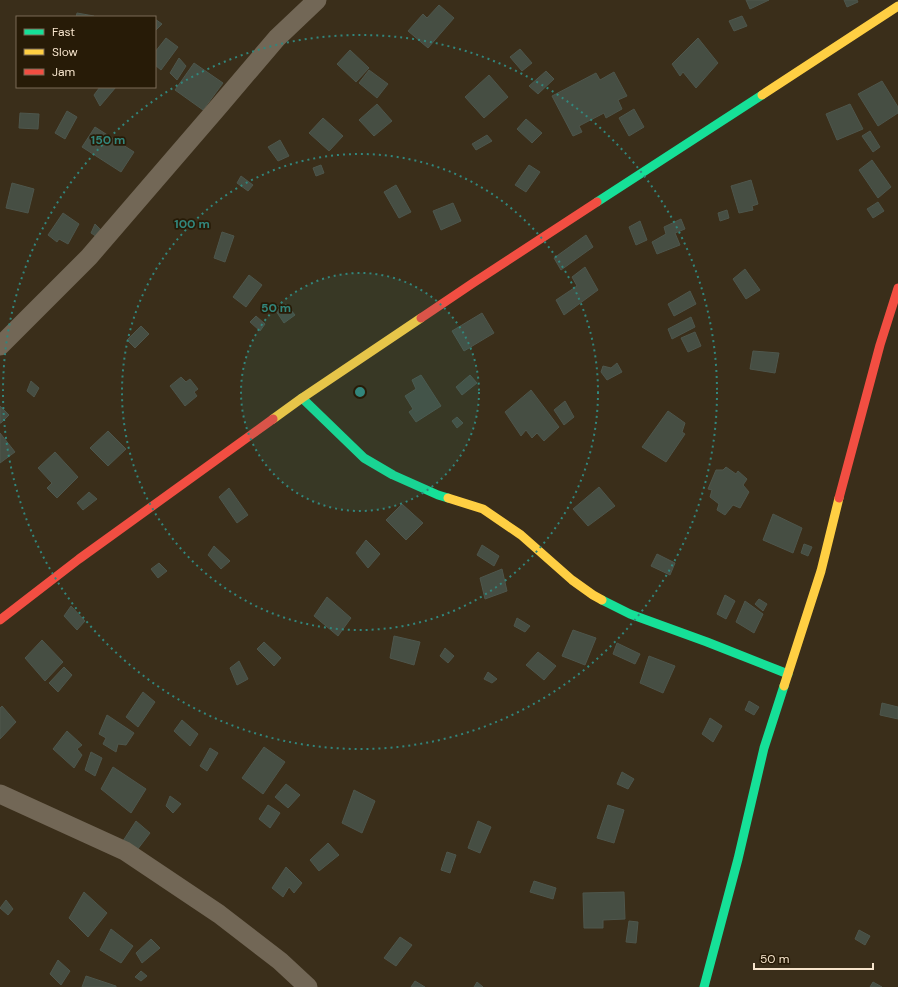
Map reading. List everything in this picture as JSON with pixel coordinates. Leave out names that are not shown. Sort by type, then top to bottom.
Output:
[{"type":"street","points":[[0,346],[89,257],[277,38],[317,0]]},
{"type":"street","points":[[0,620],[78,559],[302,398],[473,283],[898,6]]},
{"type":"street","points":[[704,987],[738,859],[764,748],[821,571],[841,489],[880,345],[898,288]]},
{"type":"street","points":[[302,398],[364,458],[393,475],[432,492],[482,509],[521,535],[572,580],[593,595],[630,614],[788,674]]},
{"type":"street","points":[[0,794],[125,851],[219,914],[280,961],[308,987]]},
{"type":"building","points":[[746,0],[769,0],[750,9]]},
{"type":"building","points":[[844,0],[857,0],[858,2],[847,7]]},
{"type":"building","points":[[439,5],[454,18],[428,48],[408,31],[423,14],[427,18]]},
{"type":"building","points":[[77,13],[94,16],[76,16]]},
{"type":"building","points":[[742,16],[747,26],[734,31],[729,21]]},
{"type":"building","points":[[156,20],[162,24],[156,30]]},
{"type":"building","points":[[166,38],[178,47],[161,70],[156,66],[156,51]]},
{"type":"building","points":[[698,38],[718,63],[696,88],[683,72],[680,76],[672,64]]},
{"type":"building","points":[[520,49],[532,63],[522,71],[510,57]]},
{"type":"building","points":[[350,50],[369,68],[356,82],[337,64]]},
{"type":"building","points":[[179,58],[186,66],[177,80],[170,73]]},
{"type":"building","points":[[194,63],[223,83],[203,110],[175,90]]},
{"type":"building","points":[[369,70],[388,84],[377,98],[359,83]]},
{"type":"building","points":[[546,71],[554,79],[538,94],[529,86]]},
{"type":"building","points":[[614,72],[627,96],[618,100],[622,109],[606,118],[604,113],[579,126],[582,132],[573,136],[552,96],[596,73],[600,80]]},
{"type":"building","points":[[489,75],[508,97],[484,118],[465,97]]},
{"type":"building","points":[[882,81],[898,107],[898,113],[878,126],[858,94]]},
{"type":"building","points":[[99,88],[115,88],[100,106],[94,95]]},
{"type":"building","points":[[377,104],[392,121],[374,136],[359,120]]},
{"type":"building","points":[[850,104],[863,129],[837,140],[826,114]]},
{"type":"building","points":[[634,109],[644,127],[629,136],[619,118]]},
{"type":"building","points":[[67,111],[77,117],[65,139],[55,133]]},
{"type":"building","points":[[20,113],[39,114],[38,129],[19,128]]},
{"type":"building","points":[[323,118],[343,136],[329,151],[309,133]]},
{"type":"building","points":[[526,119],[542,133],[532,143],[517,129]]},
{"type":"building","points":[[95,127],[134,152],[121,172],[82,147]]},
{"type":"building","points":[[870,131],[880,147],[873,152],[862,136]]},
{"type":"building","points":[[487,135],[492,141],[476,150],[472,144]]},
{"type":"building","points":[[280,140],[289,156],[278,161],[268,147]]},
{"type":"building","points":[[872,160],[891,187],[878,198],[859,170]]},
{"type":"building","points":[[321,165],[324,173],[316,176],[313,168]]},
{"type":"building","points":[[529,165],[540,172],[526,192],[515,185]]},
{"type":"building","points":[[241,176],[253,185],[248,191],[237,183]]},
{"type":"building","points":[[751,180],[758,204],[752,206],[753,210],[739,213],[731,186]]},
{"type":"building","points":[[12,183],[34,189],[28,213],[6,208]]},
{"type":"building","points":[[396,185],[411,212],[399,218],[384,192]]},
{"type":"building","points":[[878,202],[884,211],[873,218],[867,209]]},
{"type":"building","points":[[453,203],[461,221],[441,230],[433,211]]},
{"type":"building","points":[[727,210],[729,218],[720,221],[718,213]]},
{"type":"building","points":[[63,213],[79,224],[68,244],[59,239],[57,242],[48,235]]},
{"type":"building","points":[[681,219],[685,229],[675,233],[680,245],[657,254],[652,242],[666,234],[664,227]]},
{"type":"building","points":[[640,221],[647,240],[636,245],[629,227]]},
{"type":"building","points":[[95,224],[103,232],[97,237],[91,233]]},
{"type":"building","points":[[222,232],[234,236],[225,262],[214,258]]},
{"type":"building","points":[[586,235],[593,247],[561,270],[554,258]]},
{"type":"building","points":[[585,267],[598,290],[564,315],[556,300],[577,286],[572,277]]},
{"type":"building","points":[[745,269],[760,290],[746,299],[733,279]]},
{"type":"building","points":[[249,275],[262,285],[246,307],[233,297]]},
{"type":"building","points":[[690,291],[696,304],[674,316],[668,304]]},
{"type":"building","points":[[286,304],[295,315],[284,323],[276,311]]},
{"type":"building","points":[[482,313],[494,333],[464,351],[452,331]]},
{"type":"building","points":[[256,316],[265,324],[260,331],[250,322]]},
{"type":"building","points":[[691,317],[695,327],[672,339],[668,329]]},
{"type":"building","points":[[141,326],[149,334],[135,348],[127,340]]},
{"type":"building","points":[[695,332],[701,346],[688,352],[681,338]]},
{"type":"building","points":[[753,351],[779,353],[775,373],[750,369]]},
{"type":"building","points":[[617,363],[622,372],[607,380],[601,372],[603,366],[611,368]]},
{"type":"building","points":[[421,375],[441,406],[416,422],[409,412],[413,409],[405,396],[416,389],[412,380]]},
{"type":"building","points":[[470,375],[477,383],[462,395],[456,387]]},
{"type":"building","points":[[181,377],[186,382],[190,379],[198,389],[194,392],[197,396],[185,406],[170,386]]},
{"type":"building","points":[[31,381],[39,388],[34,397],[27,391]]},
{"type":"building","points":[[531,390],[559,427],[544,441],[537,433],[532,438],[526,430],[521,436],[505,412]]},
{"type":"building","points":[[565,401],[574,417],[564,425],[554,410]]},
{"type":"building","points":[[0,406],[9,415],[1,423],[0,423]]},
{"type":"building","points":[[668,411],[685,423],[682,432],[685,434],[666,462],[642,447]]},
{"type":"building","points":[[457,417],[463,423],[457,428],[452,421]]},
{"type":"building","points":[[108,431],[126,449],[108,466],[90,448]]},
{"type":"building","points":[[0,433],[15,452],[0,463]]},
{"type":"building","points":[[55,452],[78,477],[57,498],[47,488],[52,483],[38,468]]},
{"type":"building","points":[[726,467],[736,474],[738,471],[747,479],[743,485],[749,492],[740,508],[733,505],[725,515],[717,510],[719,504],[710,497],[712,490],[708,489],[716,470],[723,470]]},
{"type":"building","points":[[599,487],[615,506],[588,526],[573,509]]},
{"type":"building","points":[[229,488],[248,515],[237,523],[219,497]]},
{"type":"building","points":[[89,492],[97,499],[83,510],[77,503]]},
{"type":"building","points":[[402,504],[423,523],[406,540],[386,520]]},
{"type":"building","points":[[773,514],[802,528],[793,553],[763,540]]},
{"type":"building","points":[[366,540],[380,554],[368,568],[356,553]]},
{"type":"building","points":[[804,544],[812,547],[808,556],[801,553]]},
{"type":"building","points":[[482,545],[499,556],[494,566],[477,555]]},
{"type":"building","points":[[214,546],[230,561],[221,569],[208,555]]},
{"type":"building","points":[[657,554],[675,563],[670,575],[651,566]]},
{"type":"building","points":[[159,563],[167,571],[158,578],[151,569]]},
{"type":"building","points":[[502,569],[507,591],[485,599],[480,578]]},
{"type":"building","points":[[725,595],[735,601],[726,619],[717,614]]},
{"type":"building","points":[[327,597],[351,618],[338,636],[314,616]]},
{"type":"building","points":[[759,599],[767,604],[763,611],[755,604]]},
{"type":"building","points":[[745,601],[763,614],[754,633],[736,622]]},
{"type":"building","points":[[71,606],[85,621],[77,630],[64,616]]},
{"type":"building","points":[[517,618],[530,626],[525,632],[514,626]]},
{"type":"building","points":[[573,630],[596,638],[585,665],[562,656]]},
{"type":"building","points":[[394,636],[420,642],[414,665],[390,658]]},
{"type":"building","points":[[42,640],[63,662],[45,681],[25,658]]},
{"type":"building","points":[[264,642],[281,658],[274,666],[257,649]]},
{"type":"building","points":[[617,643],[640,654],[635,664],[613,654]]},
{"type":"building","points":[[445,648],[454,656],[448,663],[440,656]]},
{"type":"building","points":[[538,652],[556,666],[544,680],[526,665]]},
{"type":"building","points":[[649,656],[675,666],[663,693],[640,683]]},
{"type":"building","points":[[239,661],[248,679],[237,685],[230,668]]},
{"type":"building","points":[[64,667],[72,675],[58,692],[49,683]]},
{"type":"building","points":[[488,672],[497,679],[492,683],[484,679]]},
{"type":"building","points":[[143,692],[155,702],[138,727],[126,717]]},
{"type":"building","points":[[749,701],[759,707],[754,715],[745,710]]},
{"type":"building","points":[[882,703],[898,707],[898,719],[880,715]]},
{"type":"building","points":[[2,706],[16,722],[0,739],[0,708]]},
{"type":"building","points":[[107,715],[134,733],[126,745],[118,744],[116,752],[103,744],[106,738],[99,734]]},
{"type":"building","points":[[710,718],[722,726],[713,742],[702,734]]},
{"type":"building","points":[[182,720],[198,734],[190,746],[174,731]]},
{"type":"building","points":[[67,731],[82,745],[77,749],[82,755],[74,768],[53,749]]},
{"type":"building","points":[[264,747],[285,762],[263,794],[242,778]]},
{"type":"building","points":[[210,748],[218,753],[207,771],[200,766]]},
{"type":"building","points":[[91,752],[102,758],[95,776],[85,770]]},
{"type":"building","points":[[113,767],[146,789],[131,813],[101,789]]},
{"type":"building","points":[[622,772],[634,779],[628,789],[617,784]]},
{"type":"building","points":[[286,784],[300,795],[288,808],[275,797]]},
{"type":"building","points":[[354,790],[375,801],[362,833],[342,823]]},
{"type":"building","points":[[170,796],[181,804],[173,813],[166,806]]},
{"type":"building","points":[[268,805],[280,813],[270,828],[259,819]]},
{"type":"building","points":[[608,805],[624,810],[614,843],[597,838]]},
{"type":"building","points":[[136,821],[150,833],[134,854],[121,844]]},
{"type":"building","points":[[478,821],[491,827],[480,853],[468,848]]},
{"type":"building","points":[[328,843],[339,855],[319,871],[310,860]]},
{"type":"building","points":[[447,852],[456,855],[450,873],[441,870]]},
{"type":"building","points":[[286,867],[302,883],[294,893],[289,887],[283,897],[272,888]]},
{"type":"building","points":[[534,881],[556,888],[553,899],[530,892]]},
{"type":"building","points":[[84,892],[107,913],[88,937],[69,918]]},
{"type":"building","points":[[624,892],[625,919],[603,920],[603,928],[584,928],[583,893]]},
{"type":"building","points":[[6,900],[13,909],[8,915],[0,908]]},
{"type":"building","points":[[629,921],[638,922],[636,943],[626,942]]},
{"type":"building","points":[[111,929],[133,946],[121,963],[100,950]]},
{"type":"building","points":[[859,930],[870,936],[865,945],[855,939]]},
{"type":"building","points":[[400,937],[412,945],[396,966],[384,958]]},
{"type":"building","points":[[151,939],[160,948],[142,963],[136,953]]},
{"type":"building","points":[[58,960],[70,971],[61,985],[50,974]]},
{"type":"building","points":[[141,971],[147,976],[141,981],[135,977]]},
{"type":"building","points":[[86,976],[116,986],[116,987],[82,987]]},
{"type":"building","points":[[415,981],[425,987],[411,987]]},
{"type":"building","points":[[477,982],[483,987],[474,987]]},
{"type":"building","points":[[873,982],[882,987],[870,987]]},
{"type":"traffic: fast","points":[[597,202],[762,95]]},
{"type":"traffic: fast","points":[[302,398],[364,458],[393,475],[448,498]]},
{"type":"traffic: fast","points":[[602,600],[630,614],[788,674]]},
{"type":"traffic: fast","points":[[704,987],[738,859],[764,748],[784,686]]},
{"type":"traffic: slow","points":[[762,95],[898,6]]},
{"type":"traffic: slow","points":[[273,419],[421,318]]},
{"type":"traffic: slow","points":[[448,498],[483,509],[521,535],[572,580],[602,600]]},
{"type":"traffic: slow","points":[[784,686],[821,571],[839,498]]},
{"type":"traffic: jam","points":[[421,318],[597,202]]},
{"type":"traffic: jam","points":[[839,498],[880,345],[898,288]]},
{"type":"traffic: jam","points":[[0,620],[79,559],[273,419]]}]
